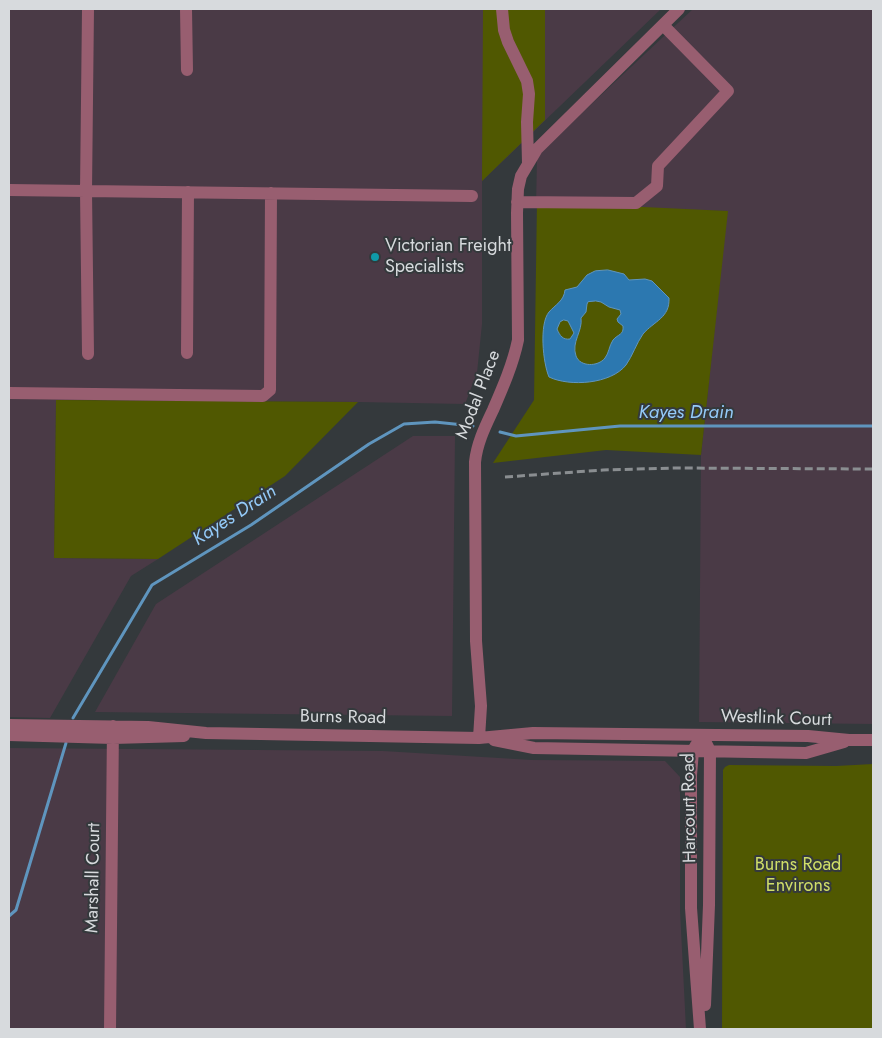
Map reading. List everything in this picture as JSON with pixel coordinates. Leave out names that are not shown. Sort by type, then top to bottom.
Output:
[{"type":"street","points":[[88,9],[86,191],[88,354]]},
{"type":"street","points":[[186,9],[187,70]]},
{"type":"street","points":[[502,9],[504,30],[508,42],[527,81],[529,94],[527,122],[528,162]]},
{"type":"street","name":"Modal Place","points":[[479,738],[481,706],[476,632],[475,462],[481,436],[513,361],[518,340],[517,202],[521,176],[528,162],[551,135],[679,9]]},
{"type":"street","points":[[517,202],[636,203],[658,186],[658,166],[728,91],[663,25]]},
{"type":"street","points":[[9,190],[472,196]]},
{"type":"street","points":[[187,353],[188,192]]},
{"type":"street","points":[[9,393],[263,396],[270,390],[271,193]]},
{"type":"street","name":"Burns Road","points":[[9,725],[113,732]]},
{"type":"street","name":"Burns Road","points":[[9,736],[175,729],[206,733],[479,738],[533,732],[702,734]]},
{"type":"street","name":"Marshall Court","points":[[110,1029],[113,732]]},
{"type":"street","name":"Westlink Court","points":[[702,734],[808,736],[873,740]]},
{"type":"street","name":"Harcourt Road","points":[[700,1029],[691,908],[691,775],[693,751],[702,734]]},
{"type":"street","name":"Harcourt Road","points":[[702,734],[710,751],[709,905],[704,1029]]},
{"type":"street","name":"Burns Road","points":[[479,738],[534,748],[710,751]]},
{"type":"street","name":"Westlink Court","points":[[710,751],[806,753],[849,740]]},
{"type":"shaded area","points":[[9,9],[661,9],[482,181],[482,324],[477,373],[465,404],[56,400],[54,558],[158,559],[131,576],[50,718],[9,717]]},
{"type":"shaded area","points":[[693,9],[873,9],[873,724],[699,722],[701,455],[727,211],[536,208],[537,158],[554,139]]},
{"type":"shaded area","points":[[413,436],[455,436],[452,716],[95,712],[156,604]]},
{"type":"shaded area","points":[[9,748],[383,751],[532,760],[665,761],[680,777],[680,910],[686,1029],[9,1029]]},
{"type":"green space","points":[[483,9],[545,9],[545,120],[482,181]]},
{"type":"green space","points":[[537,202],[728,211],[701,455],[606,450],[493,463],[534,400]]},
{"type":"green space","points":[[56,400],[358,402],[285,476],[158,559],[54,558]]},
{"type":"green space","name":"Burns Road Environs","points":[[873,764],[873,1029],[722,1029],[723,770],[729,765],[836,766]]},
{"type":"water","points":[[608,270],[624,274],[629,280],[645,279],[652,281],[669,298],[667,310],[643,334],[626,365],[611,376],[601,380],[579,383],[549,377],[543,344],[546,318],[549,312],[561,300],[565,290],[577,287],[587,275],[595,271]],"holes":[[[596,301],[620,310],[621,314],[617,319],[623,326],[623,329],[622,333],[613,340],[602,361],[594,364],[585,364],[578,360],[575,346],[581,318],[586,312],[587,304],[588,302]],[[568,321],[574,333],[570,339],[562,337],[557,329],[560,322]]]},
{"type":"waterway","name":"Kayes Drain","points":[[73,718],[152,585],[251,525],[369,444],[404,424],[435,422],[473,426]]},
{"type":"waterway","name":"Kayes Drain","points":[[500,432],[516,436],[620,426],[873,426]]},
{"type":"waterway","name":"Kayes Drain","points":[[9,916],[16,910],[66,743]]},
{"type":"railway","points":[[505,477],[603,470],[675,468],[873,469]]},
{"type":"place","name":"Victorian Freight Specialists","points":[[375,257]]}]
